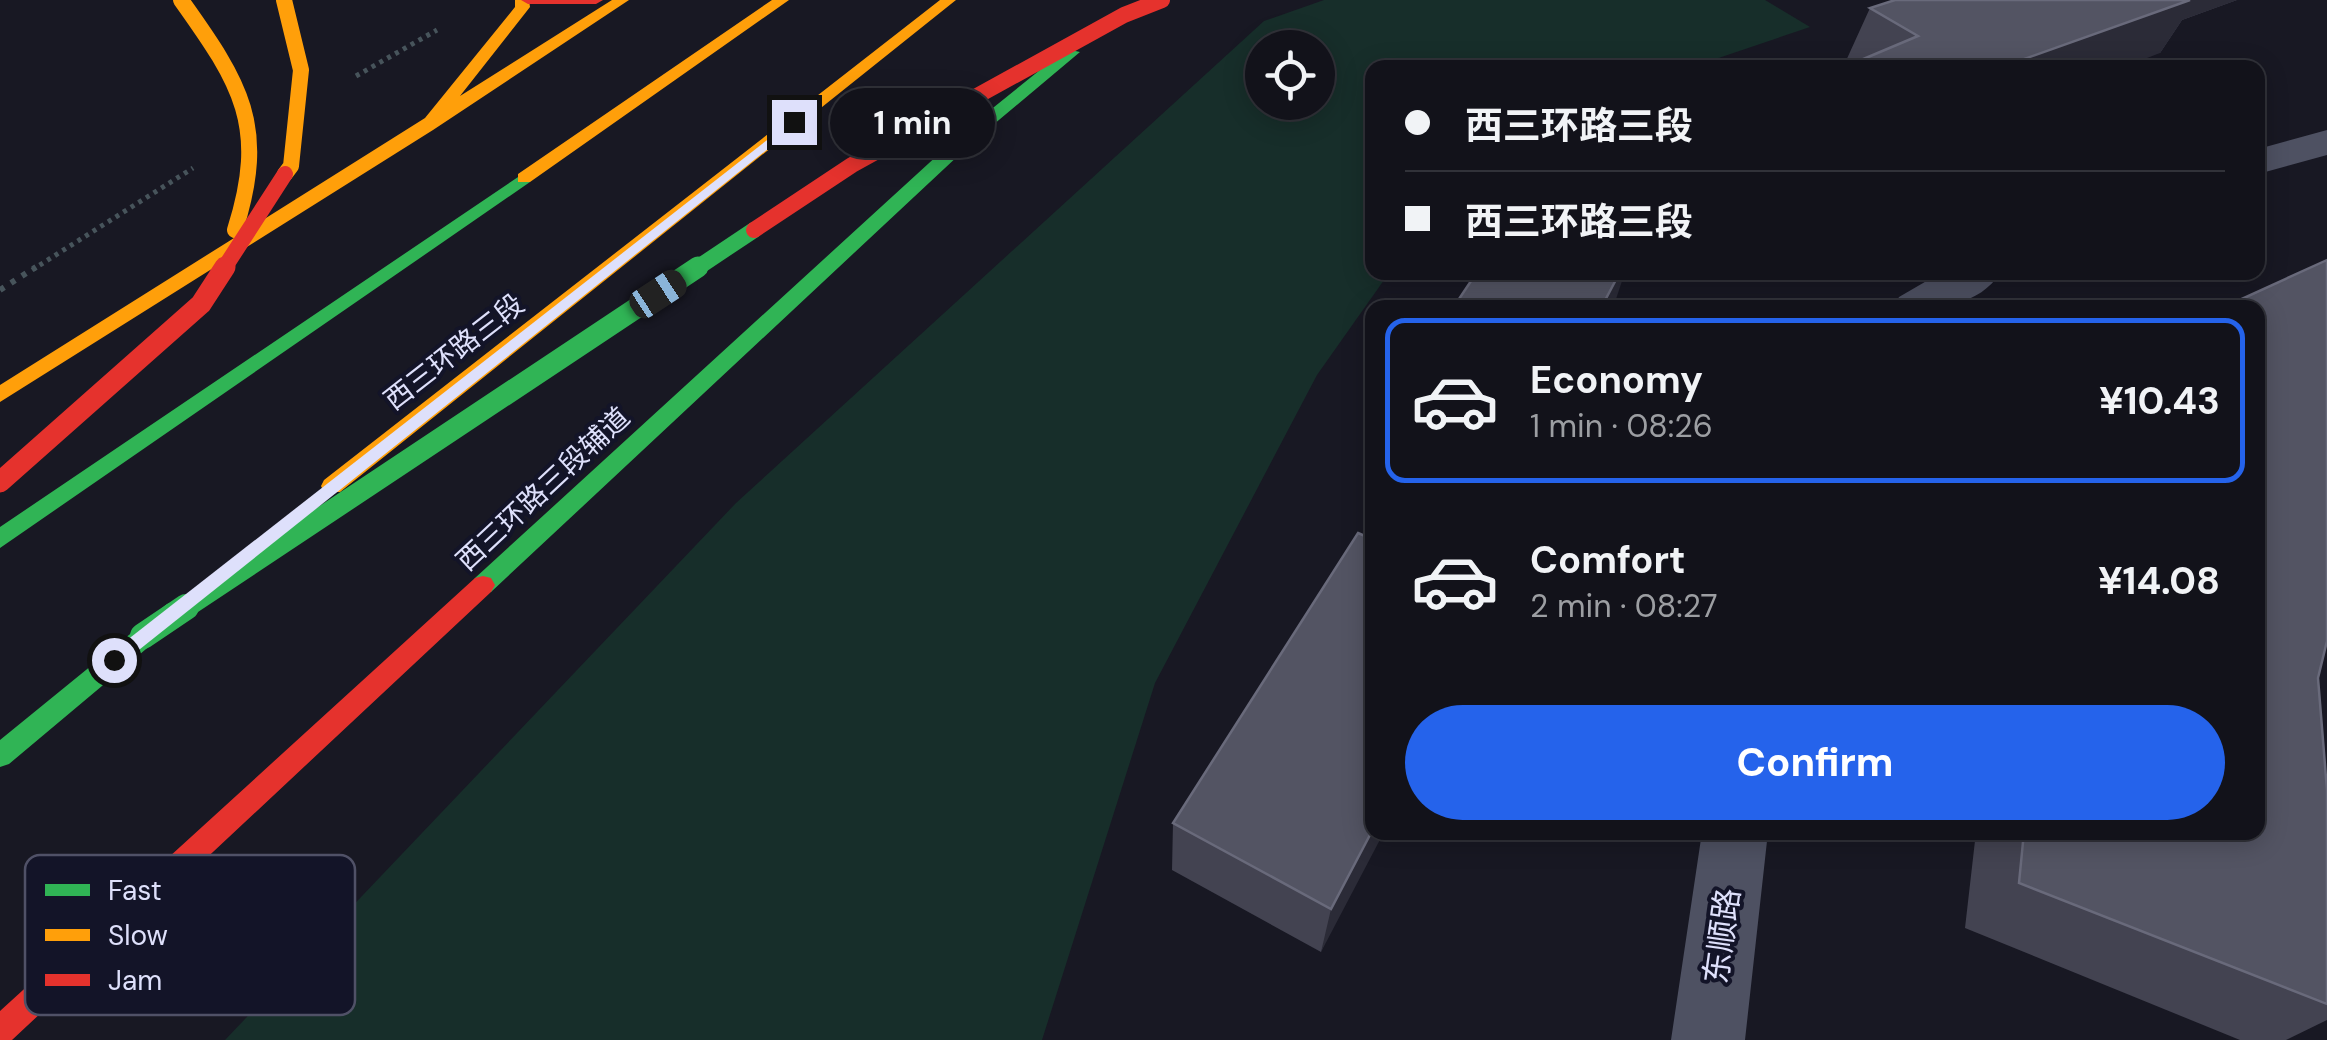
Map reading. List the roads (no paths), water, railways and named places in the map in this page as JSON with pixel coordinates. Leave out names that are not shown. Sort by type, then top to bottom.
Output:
[{"type":"main road","points":[[182,0],[232,71],[253,140],[248,202],[208,292]]},
{"type":"main road","points":[[0,482],[201,304],[291,166],[301,70],[284,0]]},
{"type":"main road","points":[[427,126],[525,0],[596,0]]},
{"type":"main road","points":[[0,394],[622,0]]},
{"type":"main road","points":[[0,538],[782,0]]},
{"type":"main road","name":"西三环路三段","points":[[0,756],[142,636],[949,0]]},
{"type":"main road","name":"西三环路三段辅道","points":[[191,855],[969,136],[1135,0]]},
{"type":"main road","points":[[142,636],[852,166],[1124,16],[1162,0]]},
{"type":"main road","name":"西三环路三段辅道","points":[[0,1031],[25,1008]]},
{"type":"street","points":[[2265,160],[2327,142]]},
{"type":"street","points":[[1930,300],[1964,280]]},
{"type":"street","name":"东顺路","points":[[1708,1040],[1734,840]]}]
